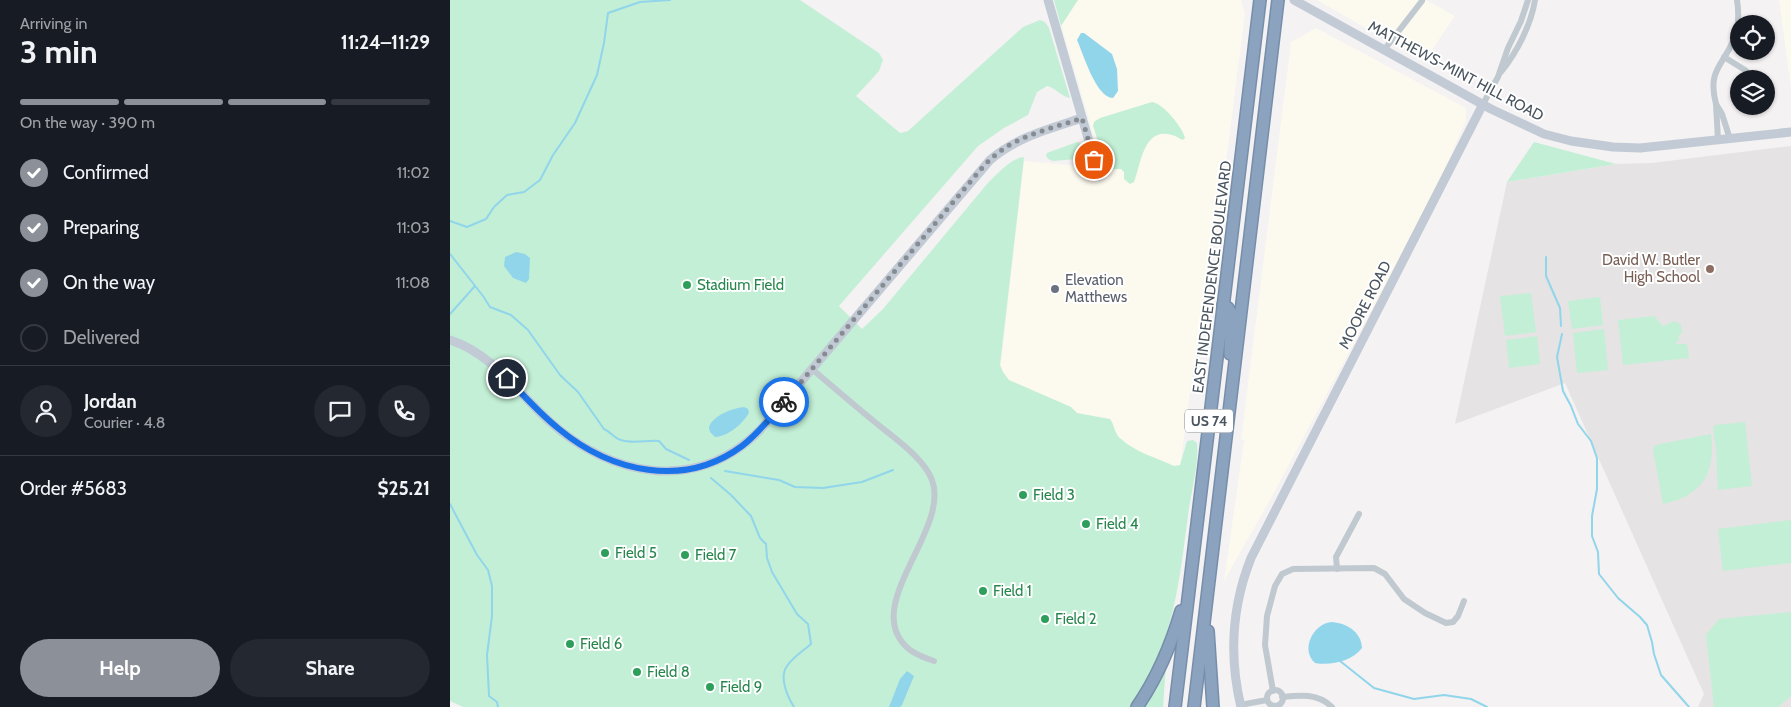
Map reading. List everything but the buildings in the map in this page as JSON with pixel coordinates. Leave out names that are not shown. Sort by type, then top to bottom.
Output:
[{"type":"highway","name":"EAST INDEPENDENCE BOULEVARD","points":[[1175,707],[1260,0]]},
{"type":"highway","name":"US 74","points":[[1194,707],[1278,0]]},
{"type":"highway","points":[[1223,305],[1230,310],[1232,317],[1229,342],[1231,391]]},
{"type":"highway","points":[[1137,707],[1151,684],[1168,649],[1190,578]]},
{"type":"highway","points":[[1206,599],[1212,707]]},
{"type":"street","points":[[1048,0],[1099,176]]},
{"type":"street","name":"MATTHEWS-MINT HILL ROAD","points":[[1294,0],[1483,104],[1544,134],[1598,146],[1640,148],[1791,132]]},
{"type":"street","points":[[1498,77],[1528,0]]},
{"type":"street","points":[[1483,104],[1520,42],[1535,0]]},
{"type":"street","points":[[1718,140],[1713,81],[1717,69],[1732,44],[1736,31],[1737,0]]},
{"type":"street","points":[[1384,50],[1422,1]]},
{"type":"street","points":[[1724,57],[1746,70]]},
{"type":"street","name":"MOORE ROAD","points":[[1240,706],[1234,662],[1234,632],[1237,606],[1246,569],[1483,104]]},
{"type":"street","points":[[1716,104],[1722,114],[1730,138]]},
{"type":"street","points":[[450,340],[470,348],[491,362],[550,422],[575,440],[616,462],[654,472],[674,472],[693,469],[715,462],[748,442],[764,426],[990,160],[1004,148],[1021,139],[1082,118]]},
{"type":"street","points":[[812,369],[917,458],[932,478],[935,495],[933,511],[899,593],[893,614],[896,631],[904,644],[913,653],[934,661]]},
{"type":"street","points":[[1338,569],[1336,557],[1359,514]]},
{"type":"street","points":[[1273,691],[1266,645],[1267,616],[1275,586],[1282,574],[1293,569],[1374,568],[1385,574],[1404,599],[1425,613],[1446,623],[1453,622],[1458,616],[1464,601]]},
{"type":"street","points":[[1273,691],[1279,692],[1282,697],[1280,703],[1275,706],[1269,704],[1267,700],[1268,694],[1273,691]]},
{"type":"street","points":[[1282,697],[1301,695],[1316,697],[1327,702],[1332,707]]},
{"type":"street","points":[[1240,706],[1267,700]]},
{"type":"shaded area","points":[[1054,0],[1241,0],[1245,14],[1217,233],[1212,233],[1179,474],[999,380],[1024,161],[1103,168]]},
{"type":"shaded area","points":[[1317,0],[1426,0],[1455,16],[1426,59]]},
{"type":"shaded area","points":[[1779,0],[1791,0],[1791,88]]},
{"type":"shaded area","points":[[1316,28],[1466,108],[1466,121],[1438,184],[1399,259],[1270,500],[1224,581],[1244,440],[1241,439],[1291,42]]},
{"type":"shaded area","points":[[1791,146],[1791,707],[1698,707],[1704,694],[1565,383],[1455,424],[1507,182],[1616,164],[1652,163]]},
{"type":"green space","points":[[450,0],[800,0],[879,53],[883,60],[879,71],[856,96],[900,133],[908,131],[1023,27],[1040,20],[1045,22],[1049,28],[1070,98],[1047,86],[1037,92],[1028,115],[1004,128],[978,146],[839,306],[862,329],[883,309],[987,184],[1008,164],[1022,157],[1024,158],[1000,365],[1003,372],[1009,380],[1071,407],[1077,413],[1110,419],[1117,435],[1127,444],[1174,466],[1180,465],[1187,441],[1193,440],[1197,443],[1195,476],[1173,611],[1157,659],[1130,707],[463,707],[450,701]]},
{"type":"green space","points":[[1054,0],[1078,0],[1061,26]]},
{"type":"green space","points":[[1152,102],[1162,107],[1172,117],[1181,128],[1185,138],[1183,140],[1172,135],[1162,134],[1155,136],[1149,141],[1141,157],[1134,182],[1130,184],[1124,179],[1124,172],[1121,169],[1103,169],[1105,163],[1093,126],[1094,122],[1100,118]]},
{"type":"green space","points":[[1077,142],[1083,148],[1082,153],[1076,159],[1053,161],[1048,159],[1046,155],[1047,153]]},
{"type":"green space","points":[[1534,142],[1616,164],[1507,182]]},
{"type":"green space","points":[[1531,293],[1536,332],[1505,336],[1500,296]]},
{"type":"green space","points":[[1600,297],[1603,325],[1572,329],[1568,301]]},
{"type":"green space","points":[[1654,316],[1663,326],[1675,321],[1681,325],[1682,333],[1679,335],[1679,341],[1676,344],[1687,344],[1689,358],[1623,365],[1618,320]]},
{"type":"green space","points":[[1604,329],[1608,370],[1577,373],[1573,333]]},
{"type":"green space","points":[[1537,336],[1540,364],[1509,368],[1506,340]]},
{"type":"green space","points":[[1745,422],[1752,486],[1718,490],[1713,428],[1715,425]]},
{"type":"green space","points":[[1711,434],[1711,460],[1704,481],[1688,495],[1663,504],[1653,450],[1655,445]]},
{"type":"green space","points":[[1791,520],[1791,563],[1723,571],[1718,529]]},
{"type":"green space","points":[[1791,612],[1791,696],[1778,707],[1714,707],[1706,635],[1719,619]]},
{"type":"green space","points":[[1166,665],[1163,707],[1141,707]]},
{"type":"water","points":[[1081,33],[1084,33],[1112,54],[1117,69],[1118,91],[1113,98],[1101,91],[1091,74],[1077,40]]},
{"type":"water","points":[[516,252],[525,254],[530,258],[529,279],[526,283],[513,278],[504,266],[505,257]]},
{"type":"water","points":[[744,407],[748,409],[749,413],[735,429],[715,437],[710,432],[709,427],[711,423],[718,416]]},
{"type":"water","points":[[1331,622],[1342,624],[1352,629],[1359,637],[1362,648],[1353,656],[1341,661],[1328,664],[1315,663],[1309,651],[1311,638],[1319,627]]},
{"type":"water","points":[[907,671],[914,676],[902,705],[900,707],[889,707],[900,679]]},
{"type":"waterway","points":[[450,221],[467,227],[486,219],[494,207],[507,195],[524,192],[540,180],[553,155],[575,123],[597,75],[608,13],[640,2],[670,0]]},
{"type":"waterway","points":[[450,254],[490,307],[511,315],[528,330],[560,375],[578,392],[604,429],[616,438],[625,441],[659,441],[666,449],[689,460]]},
{"type":"waterway","points":[[1546,257],[1546,276],[1560,308],[1561,326]]},
{"type":"waterway","points":[[450,314],[475,286]]},
{"type":"waterway","points":[[1562,334],[1557,357],[1563,391],[1578,424],[1591,441],[1597,458],[1597,489],[1592,516],[1592,536],[1598,552],[1599,574],[1618,598],[1647,625],[1661,675],[1689,707]]},
{"type":"waterway","points":[[725,471],[779,480],[795,487],[823,488],[862,482],[893,470]]},
{"type":"waterway","points":[[711,478],[751,516],[760,538],[766,544],[767,558],[772,572],[797,614],[808,624],[811,644],[795,657],[785,670],[784,681],[794,707]]},
{"type":"waterway","points":[[450,504],[477,555],[488,570],[492,586],[492,616],[487,655],[489,696],[497,702],[498,707]]},
{"type":"waterway","points":[[1340,661],[1374,688],[1414,699],[1444,695],[1471,699],[1487,707]]},
{"type":"way so far","points":[[784,402],[982,168],[998,153],[1026,137],[1082,118],[1094,160]]},
{"type":"place","name":"David W. Butler High School","points":[[1710,269]]},
{"type":"place","name":"Stadium Field","points":[[687,285]]},
{"type":"place","name":"Elevation Matthews","points":[[1055,289]]},
{"type":"place","name":"Field 3","points":[[1023,495]]},
{"type":"place","name":"Field 4","points":[[1086,524]]},
{"type":"place","name":"Field 5","points":[[605,553]]},
{"type":"place","name":"Field 7","points":[[685,555]]},
{"type":"place","name":"Field 1","points":[[983,591]]},
{"type":"place","name":"Field 2","points":[[1045,619]]},
{"type":"place","name":"Field 6","points":[[570,644]]},
{"type":"place","name":"Field 8","points":[[637,672]]},
{"type":"place","name":"Field 9","points":[[710,687]]},
{"type":"route","points":[[507,378],[550,422],[575,440],[616,462],[654,472],[674,472],[693,469],[727,456],[754,436],[784,402]]}]
